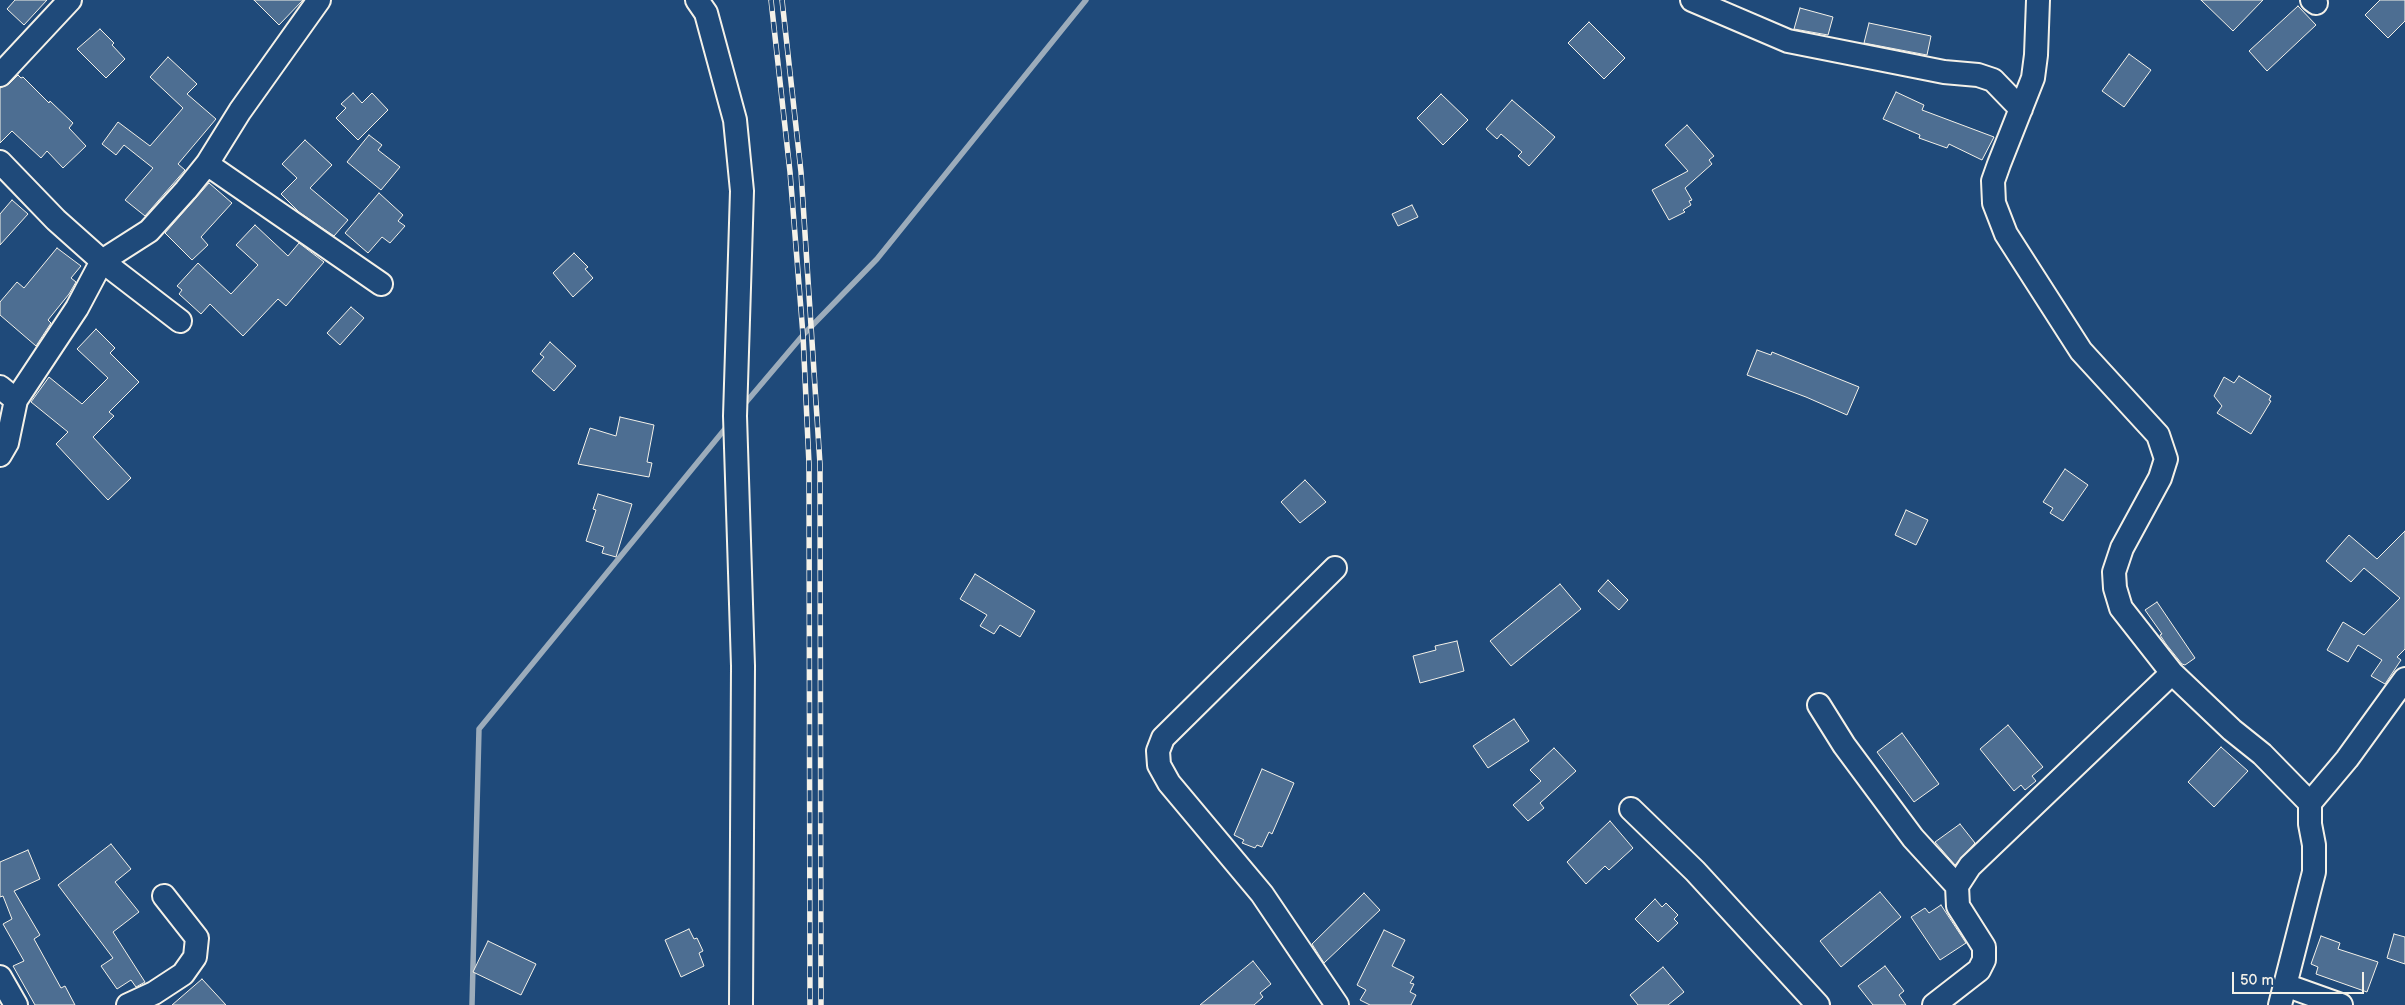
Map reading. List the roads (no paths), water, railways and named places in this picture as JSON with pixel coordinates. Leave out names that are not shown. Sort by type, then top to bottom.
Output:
[{"type":"street","points":[[0,75],[70,0]]},
{"type":"street","points":[[0,455],[7,443],[8,394],[77,308],[102,261],[149,231],[207,164],[240,111],[319,0]]},
{"type":"street","points":[[697,0],[706,13],[735,120],[742,191],[735,416],[743,666],[741,1005]]},
{"type":"street","points":[[1692,0],[1788,41],[1944,72],[1978,75],[1993,80],[2021,109]]},
{"type":"street","points":[[2038,0],[2036,55],[2033,78],[1993,182],[1994,203],[2006,234],[2082,351],[2158,434],[2166,459],[2160,478],[2122,548],[2114,572],[2115,588],[2121,608],[2172,674],[2232,730],[2262,754],[2310,803]]},
{"type":"street","points":[[0,162],[56,220],[102,261],[180,321]]},
{"type":"street","points":[[207,164],[381,284]]},
{"type":"street","points":[[1335,568],[1163,738],[1158,751],[1159,765],[1169,783],[1262,894],[1336,1005]]},
{"type":"street","points":[[1934,1005],[1979,970],[1984,960],[1984,947],[1958,906],[1957,886],[1970,866],[2172,674]]},
{"type":"street","points":[[2342,1005],[2282,995],[2314,872],[2314,846],[2310,824],[2310,803],[2347,759],[2397,707],[2405,678]]},
{"type":"street","points":[[1818,704],[1844,745],[1913,838],[1957,886]]},
{"type":"street","points":[[1631,810],[1695,871],[1818,1005]]},
{"type":"street","points":[[128,1005],[154,993],[183,974],[195,957],[197,938],[164,896]]},
{"type":"street","points":[[0,977],[16,1005]]},
{"type":"waterway","points":[[742,407],[803,335],[877,259],[1086,0]]},
{"type":"waterway","points":[[472,1005],[479,729],[729,424]]},
{"type":"railway","points":[[771,0],[790,172],[803,335],[809,464],[810,1005]]},
{"type":"railway","points":[[782,0],[801,172],[820,464],[821,1005]]}]
